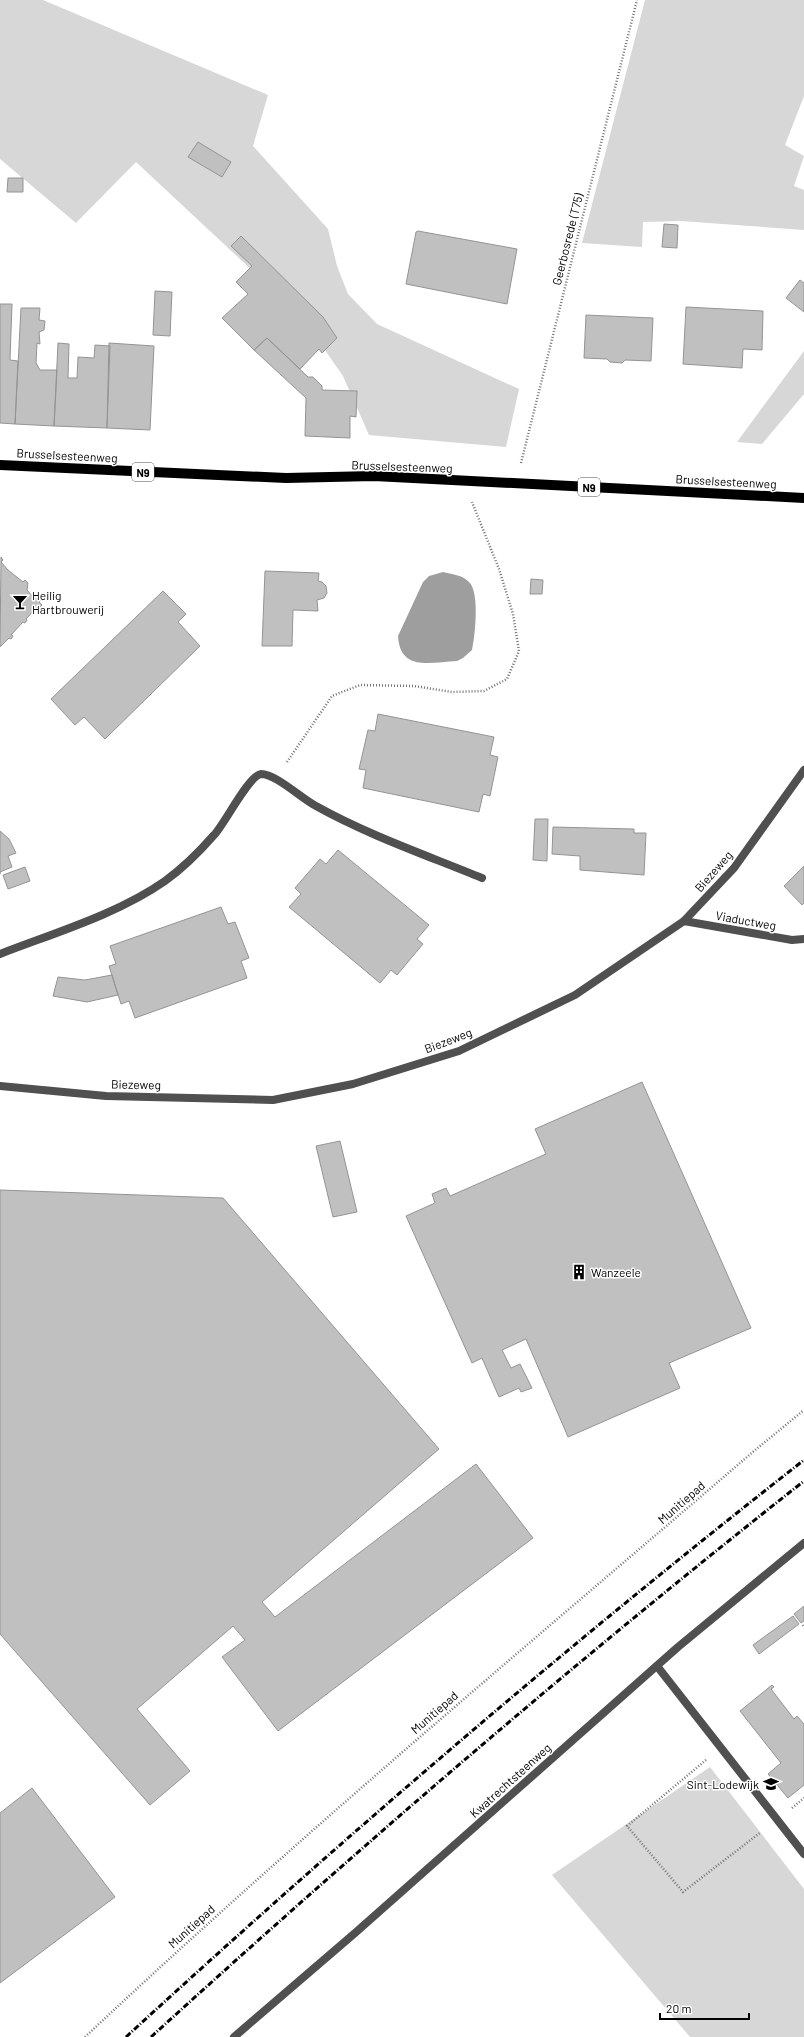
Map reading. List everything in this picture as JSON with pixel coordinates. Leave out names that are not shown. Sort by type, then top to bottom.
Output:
[{"type":"main road","name":"Brusselsesteenweg","points":[[0,465],[286,478],[374,476],[804,498]]},
{"type":"street","name":"Biezeweg","points":[[0,1086],[106,1096],[273,1100],[353,1084],[459,1051],[574,995],[684,921],[734,868],[804,770]]},
{"type":"street","points":[[0,954],[110,912],[166,881],[215,834],[256,776],[266,775],[275,779],[310,803],[343,822],[482,878]]},
{"type":"street","name":"Viaductweg","points":[[684,921],[792,940],[804,939]]},
{"type":"street","name":"Kwatrechtsteenweg","points":[[234,2037],[355,1933],[657,1666],[804,1543]]},
{"type":"street","points":[[657,1666],[804,1854]]},
{"type":"path","name":"Geerbosrede (T75)","points":[[516,483],[637,0]]},
{"type":"path","points":[[275,779],[332,696],[360,685],[414,686],[452,692],[484,691],[507,680],[520,651],[514,614],[499,569],[464,481]]},
{"type":"path","name":"Munitiepad","points":[[85,2037],[188,1940],[384,1767],[748,1456],[804,1410]]},
{"type":"path","points":[[721,1747],[627,1826],[683,1892],[804,1798]]},
{"type":"shaded area","points":[[0,0],[43,0],[268,95],[253,146],[328,229],[337,266],[348,294],[377,324],[519,389],[506,447],[369,435],[343,376],[301,316],[136,162],[76,223],[0,159]]},
{"type":"shaded area","points":[[645,0],[804,0],[804,96],[785,145],[804,156],[794,186],[804,190],[804,230],[681,221],[643,222],[642,247],[582,243]]},
{"type":"shaded area","points":[[804,351],[804,394],[762,444],[737,442]]},
{"type":"shaded area","points":[[443,572],[464,578],[469,582],[475,595],[476,614],[472,650],[457,661],[427,663],[411,660],[404,655],[400,647],[398,636],[423,582],[429,576]]},
{"type":"shaded area","points":[[710,1767],[804,1889],[804,2037],[690,2037],[552,1875]]},
{"type":"building","points":[[198,142],[231,162],[222,177],[188,157]]},
{"type":"building","points":[[8,178],[23,178],[23,192],[7,192]]},
{"type":"building","points":[[664,224],[678,225],[677,248],[662,247]]},
{"type":"building","points":[[418,231],[517,249],[507,304],[406,284],[416,232]]},
{"type":"building","points":[[241,236],[323,317],[337,338],[322,353],[319,349],[300,369],[267,338],[254,350],[222,318],[248,294],[236,282],[252,266],[231,246]]},
{"type":"building","points":[[800,280],[804,283],[804,312],[786,298]]},
{"type":"building","points":[[155,291],[172,292],[170,336],[153,335]]},
{"type":"building","points":[[0,304],[12,304],[10,360],[18,361],[15,424],[0,423]]},
{"type":"building","points":[[686,307],[763,311],[762,350],[743,349],[742,368],[683,364]]},
{"type":"building","points":[[21,308],[40,308],[39,320],[45,321],[44,330],[39,332],[40,344],[37,343],[36,363],[40,370],[57,370],[54,426],[15,424]]},
{"type":"building","points":[[586,315],[653,318],[651,361],[625,360],[622,363],[610,362],[607,359],[584,358]]},
{"type":"building","points":[[267,338],[308,377],[313,377],[322,386],[322,390],[357,391],[356,417],[350,416],[350,438],[305,436],[306,398],[254,350]]},
{"type":"building","points":[[58,343],[69,344],[68,378],[77,378],[78,357],[94,358],[95,345],[110,346],[107,428],[54,426]]},
{"type":"building","points":[[109,343],[154,346],[150,430],[107,428]]},
{"type":"building","name":"Heilig Hartbrouwerij","points":[[1,557],[3,560],[1,562],[8,570],[23,582],[25,580],[28,583],[27,590],[33,597],[37,599],[39,597],[41,600],[39,602],[42,605],[40,607],[38,606],[26,619],[27,620],[25,623],[23,622],[11,635],[13,636],[11,639],[9,638],[0,647]]},
{"type":"building","points":[[265,571],[319,573],[318,581],[322,582],[326,586],[327,593],[324,598],[317,600],[318,611],[293,610],[292,646],[262,646]]},
{"type":"building","points":[[531,579],[543,580],[542,594],[530,594]]},
{"type":"building","points":[[163,591],[186,614],[178,622],[200,646],[105,739],[84,717],[75,725],[51,699]]},
{"type":"building","points":[[378,714],[494,737],[490,755],[498,757],[490,796],[483,794],[479,812],[363,788],[366,770],[359,769],[368,730],[375,731]]},
{"type":"building","points":[[535,819],[548,819],[547,861],[533,860]]},
{"type":"building","points":[[553,827],[634,829],[634,833],[646,833],[644,875],[580,870],[580,856],[552,854]]},
{"type":"building","points":[[0,831],[9,839],[16,853],[8,856],[12,867],[0,872]]},
{"type":"building","points":[[338,850],[429,925],[417,939],[423,944],[397,975],[391,970],[380,983],[289,907],[301,894],[295,888],[320,859],[326,864]]},
{"type":"building","points":[[804,866],[804,903],[802,905],[784,886]]},
{"type":"building","points":[[25,867],[30,881],[8,889],[3,875]]},
{"type":"building","points":[[221,907],[228,924],[235,922],[249,958],[241,961],[247,978],[135,1018],[129,1001],[121,1004],[109,966],[116,964],[110,946]]},
{"type":"building","points":[[112,975],[118,995],[87,1002],[53,996],[58,977],[85,980]]},
{"type":"building","name":"Wanzeele","points":[[642,1082],[751,1328],[669,1363],[680,1388],[568,1437],[526,1339],[502,1350],[511,1368],[520,1364],[532,1388],[521,1392],[519,1388],[499,1397],[482,1358],[472,1363],[406,1216],[435,1203],[432,1194],[446,1188],[450,1196],[546,1154],[535,1129]]},
{"type":"building","points":[[340,1141],[357,1212],[333,1217],[316,1146]]},
{"type":"building","points":[[0,1190],[223,1198],[439,1449],[262,1602],[275,1617],[476,1464],[533,1538],[278,1731],[222,1657],[245,1640],[233,1626],[137,1709],[190,1771],[150,1805],[0,1634]]},
{"type":"building","points":[[804,1606],[804,1621],[801,1623],[794,1614]]},
{"type":"building","points":[[793,1616],[799,1624],[759,1654],[753,1645]]},
{"type":"building","points":[[772,1685],[774,1687],[771,1689],[794,1719],[797,1716],[804,1724],[804,1785],[788,1798],[768,1774],[781,1763],[740,1711]]},
{"type":"building","points":[[32,1788],[115,1897],[0,1983],[0,1813]]},
{"type":"railway","points":[[126,2037],[291,1888],[459,1742],[630,1599],[804,1460]]},
{"type":"railway","points":[[151,2037],[391,1823],[554,1684],[637,1615],[804,1481]]},
{"type":"place","name":"Heilig Hartbrouwerij","points":[[20,602]]},
{"type":"place","name":"Wanzeele","points":[[579,1272]]},
{"type":"place","name":"Sint-Lodewijk","points":[[771,1784]]}]
